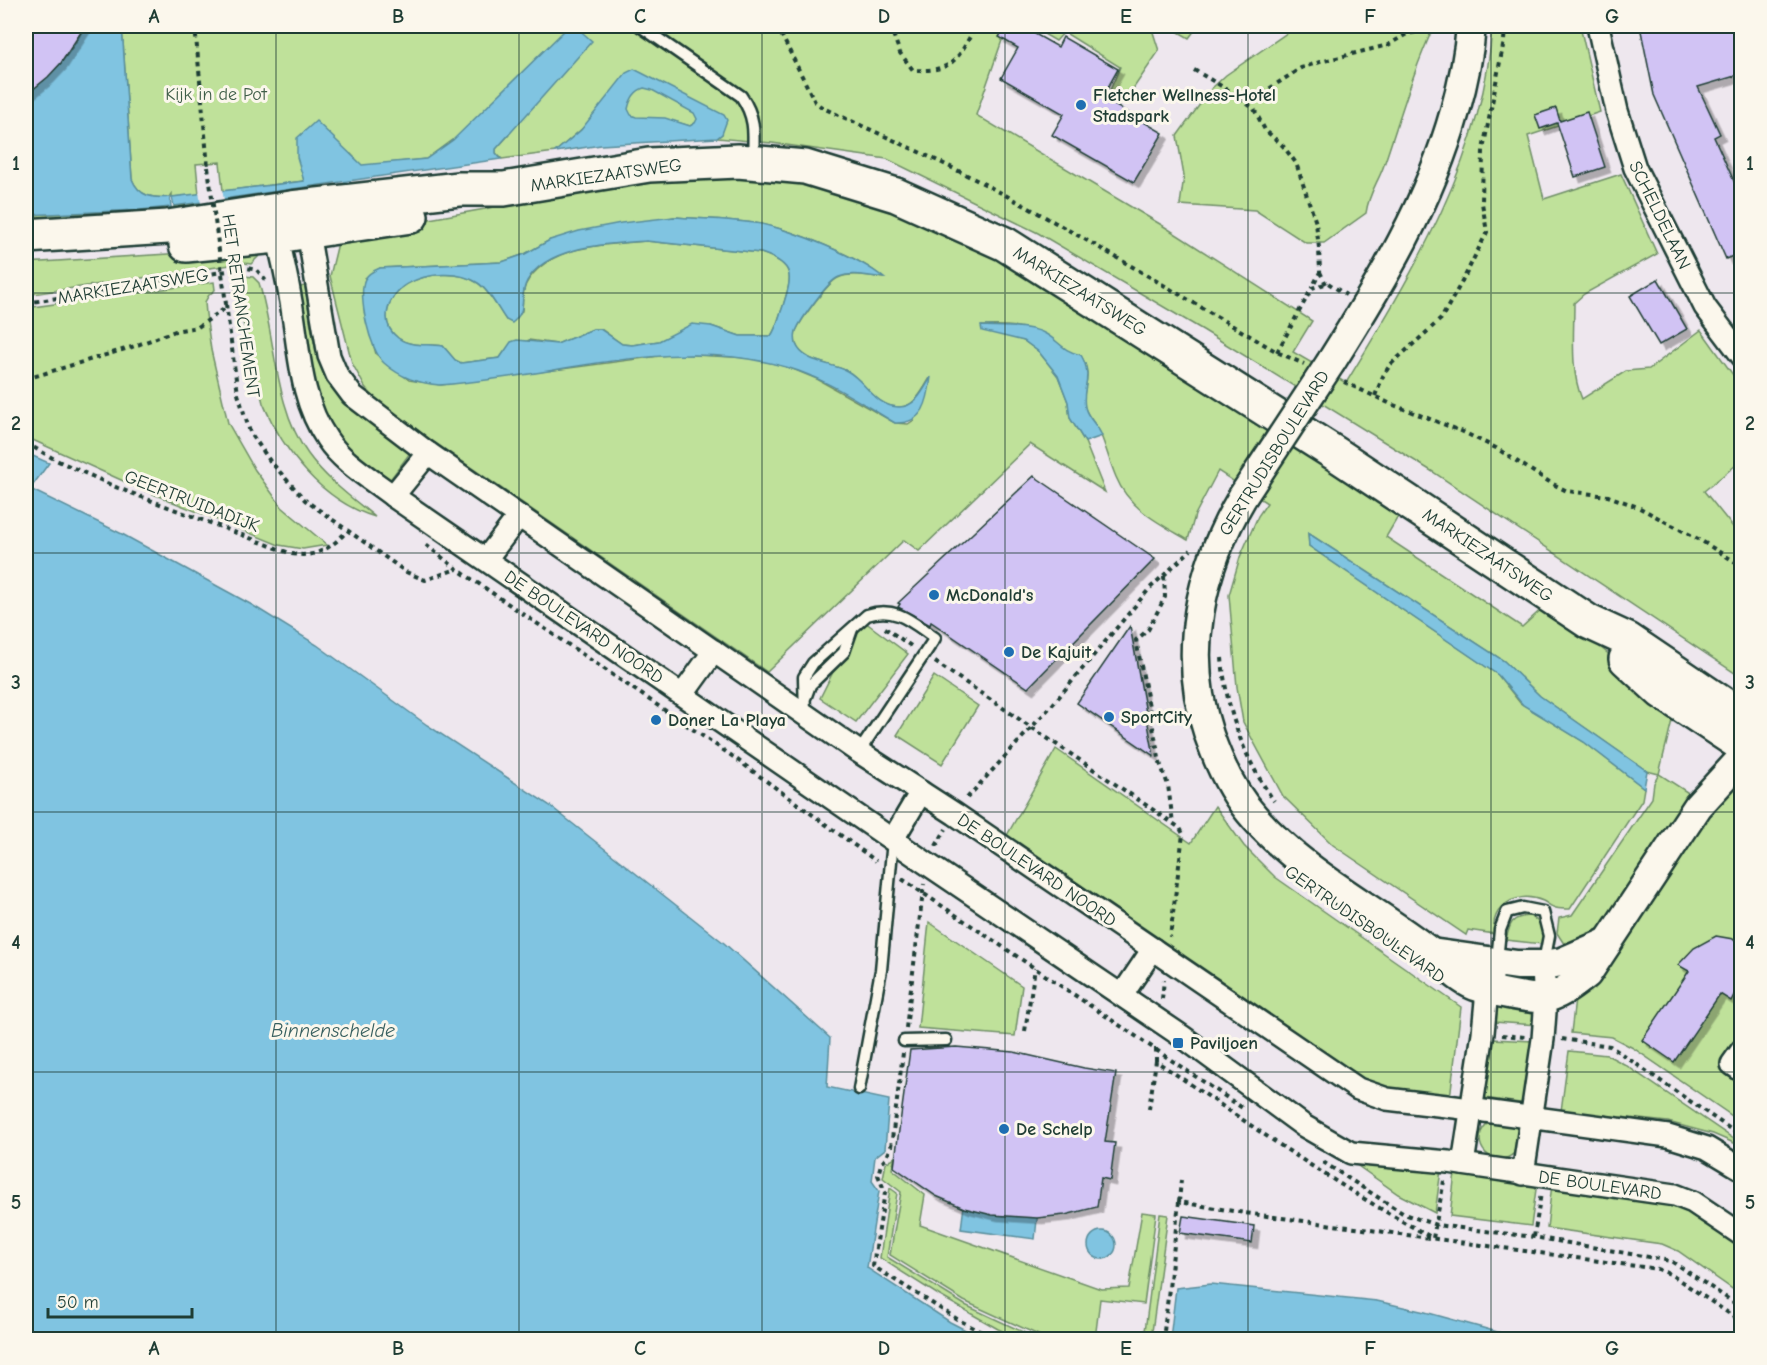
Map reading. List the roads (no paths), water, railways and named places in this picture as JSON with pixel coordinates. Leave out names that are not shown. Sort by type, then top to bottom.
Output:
[{"type":"main road","name":"MARKIEZAATSWEG","points":[[26,256],[141,249],[292,225],[459,189],[504,189],[649,165],[738,161],[805,167],[896,195],[1005,244],[1336,454],[1589,622],[1628,640],[1739,737]]},
{"type":"main road","name":"MARKIEZAATSWEG","points":[[26,236],[168,226],[292,225]]},
{"type":"street","name":"GERTRUDISBOULEVARD","points":[[1471,26],[1470,50],[1447,140],[1432,182],[1407,235],[1328,370],[1243,496],[1218,544],[1200,602],[1196,638],[1198,688],[1209,734],[1228,778],[1253,817],[1291,855],[1431,953],[1471,985],[1488,990],[1544,998]]},
{"type":"street","name":"SCHELDELAAN","points":[[1598,26],[1617,111],[1635,168],[1706,307],[1742,356]]},
{"type":"street","name":"DE BOULEVARD NOORD","points":[[292,225],[329,356],[338,375],[352,395],[428,453],[714,651],[805,705],[859,752],[1358,1089],[1387,1099],[1463,1108]]},
{"type":"street","name":"DE BOULEVARD NOORD","points":[[292,225],[290,292],[304,382],[317,421],[327,440],[339,453],[393,496],[1184,1037],[1304,1126],[1351,1153],[1456,1163]]},
{"type":"street","points":[[393,496],[428,453]]},
{"type":"street","name":"DE BOULEVARD NOORD","points":[[486,559],[519,516]]},
{"type":"street","name":"DE BOULEVARD NOORD","points":[[683,694],[714,651]]},
{"type":"street","points":[[1544,998],[1569,988],[1587,974],[1698,806],[1709,773],[1739,737]]},
{"type":"street","points":[[893,839],[921,792]]},
{"type":"street","name":"GERTRUDISBOULEVARD","points":[[1431,953],[1517,965],[1543,965],[1562,962],[1608,942]]},
{"type":"street","points":[[1122,995],[1153,949]]},
{"type":"street","points":[[1456,1163],[1463,1108],[1483,1033],[1488,990],[1497,962]]},
{"type":"street","points":[[1523,1174],[1533,1119],[1556,1036],[1544,998],[1543,965]]},
{"type":"street","points":[[1742,1050],[1732,1064],[1742,1071]]},
{"type":"street","points":[[1463,1108],[1668,1136],[1707,1148],[1742,1169]]},
{"type":"street","name":"DE BOULEVARD","points":[[1456,1163],[1675,1196],[1693,1202],[1742,1235]]},
{"type":"lane","points":[[640,26],[741,96],[750,110],[755,129],[753,163]]},
{"type":"lane","points":[[805,705],[804,677],[813,663],[867,615],[877,611],[901,615],[935,638],[859,752]]},
{"type":"lane","points":[[859,1089],[881,970],[893,839]]},
{"type":"lane","points":[[1497,962],[1500,930],[1507,912],[1523,908],[1542,912],[1549,936],[1543,965]]},
{"type":"lane","points":[[904,1041],[946,1040]]},
{"type":"water","points":[[85,26],[122,26],[132,179],[139,190],[148,196],[170,197],[171,207],[26,215],[26,94],[60,64],[74,46]]},
{"type":"water","points":[[569,26],[575,26],[592,41],[496,149],[501,159],[174,206],[172,197],[304,181],[297,157],[297,138],[316,121],[362,165],[426,159],[453,140]]},
{"type":"water","points":[[634,69],[724,115],[727,120],[722,134],[717,138],[601,145],[555,152],[581,130],[626,73]],"holes":[[[644,88],[694,113],[697,119],[695,123],[690,126],[665,118],[631,115],[628,109],[635,94]]]},
{"type":"water","points":[[674,217],[762,224],[826,246],[858,261],[884,278],[850,275],[834,280],[815,301],[799,325],[796,332],[796,344],[811,359],[841,368],[854,375],[877,398],[891,406],[905,406],[915,401],[931,377],[923,409],[912,420],[895,423],[815,378],[786,367],[743,358],[700,355],[656,356],[439,385],[403,376],[379,357],[366,322],[363,297],[365,279],[374,271],[380,268],[502,262],[525,254],[550,240],[579,231]],"holes":[[[646,241],[761,253],[781,262],[789,274],[788,288],[771,336],[740,336],[711,326],[692,324],[659,341],[632,345],[622,344],[600,329],[593,329],[557,344],[517,340],[511,342],[500,358],[461,363],[455,360],[443,346],[403,341],[392,332],[388,325],[388,310],[400,289],[415,280],[433,275],[461,276],[478,283],[490,295],[506,320],[512,323],[522,308],[524,287],[527,281],[536,269],[564,253],[598,245]]]},
{"type":"water","points":[[981,326],[1038,330],[1069,351],[1081,355],[1087,370],[1085,407],[1102,436],[1085,442],[1070,418],[1068,402],[1058,376],[1039,352],[1024,341],[982,331]]},
{"type":"water","name":"Binnenschelde","points":[[26,453],[49,463],[30,489],[122,534],[252,605],[317,645],[427,725],[549,805],[724,943],[830,1038],[827,1087],[889,1100],[885,1149],[875,1157],[872,1181],[879,1191],[867,1268],[950,1322],[983,1339],[26,1339]]},
{"type":"water","points":[[1308,533],[1504,661],[1540,696],[1647,771],[1644,788],[1584,742],[1523,705],[1498,675],[1309,546]]},
{"type":"water","points":[[965,1198],[1038,1210],[1035,1239],[961,1229]]},
{"type":"water","points":[[1102,1231],[1112,1235],[1116,1245],[1112,1255],[1102,1259],[1092,1255],[1088,1245],[1092,1235]]},
{"type":"water","points":[[1211,1284],[1377,1301],[1523,1339],[1170,1339],[1176,1288]]},
{"type":"place","name":"Fletcher Wellness-Hotel Stadspark","points":[[1081,105]]},
{"type":"place","name":"McDonald's","points":[[934,595]]},
{"type":"place","name":"De Kajuit","points":[[1009,652]]},
{"type":"place","name":"SportCity","points":[[1109,717]]},
{"type":"place","name":"Doner La Playa","points":[[656,720]]},
{"type":"place","name":"Paviljoen","points":[[1178,1043]]},
{"type":"place","name":"De Schelp","points":[[1004,1129]]},
{"type":"park label","name":"Kijk in de Pot","points":[[216,94]]}]
